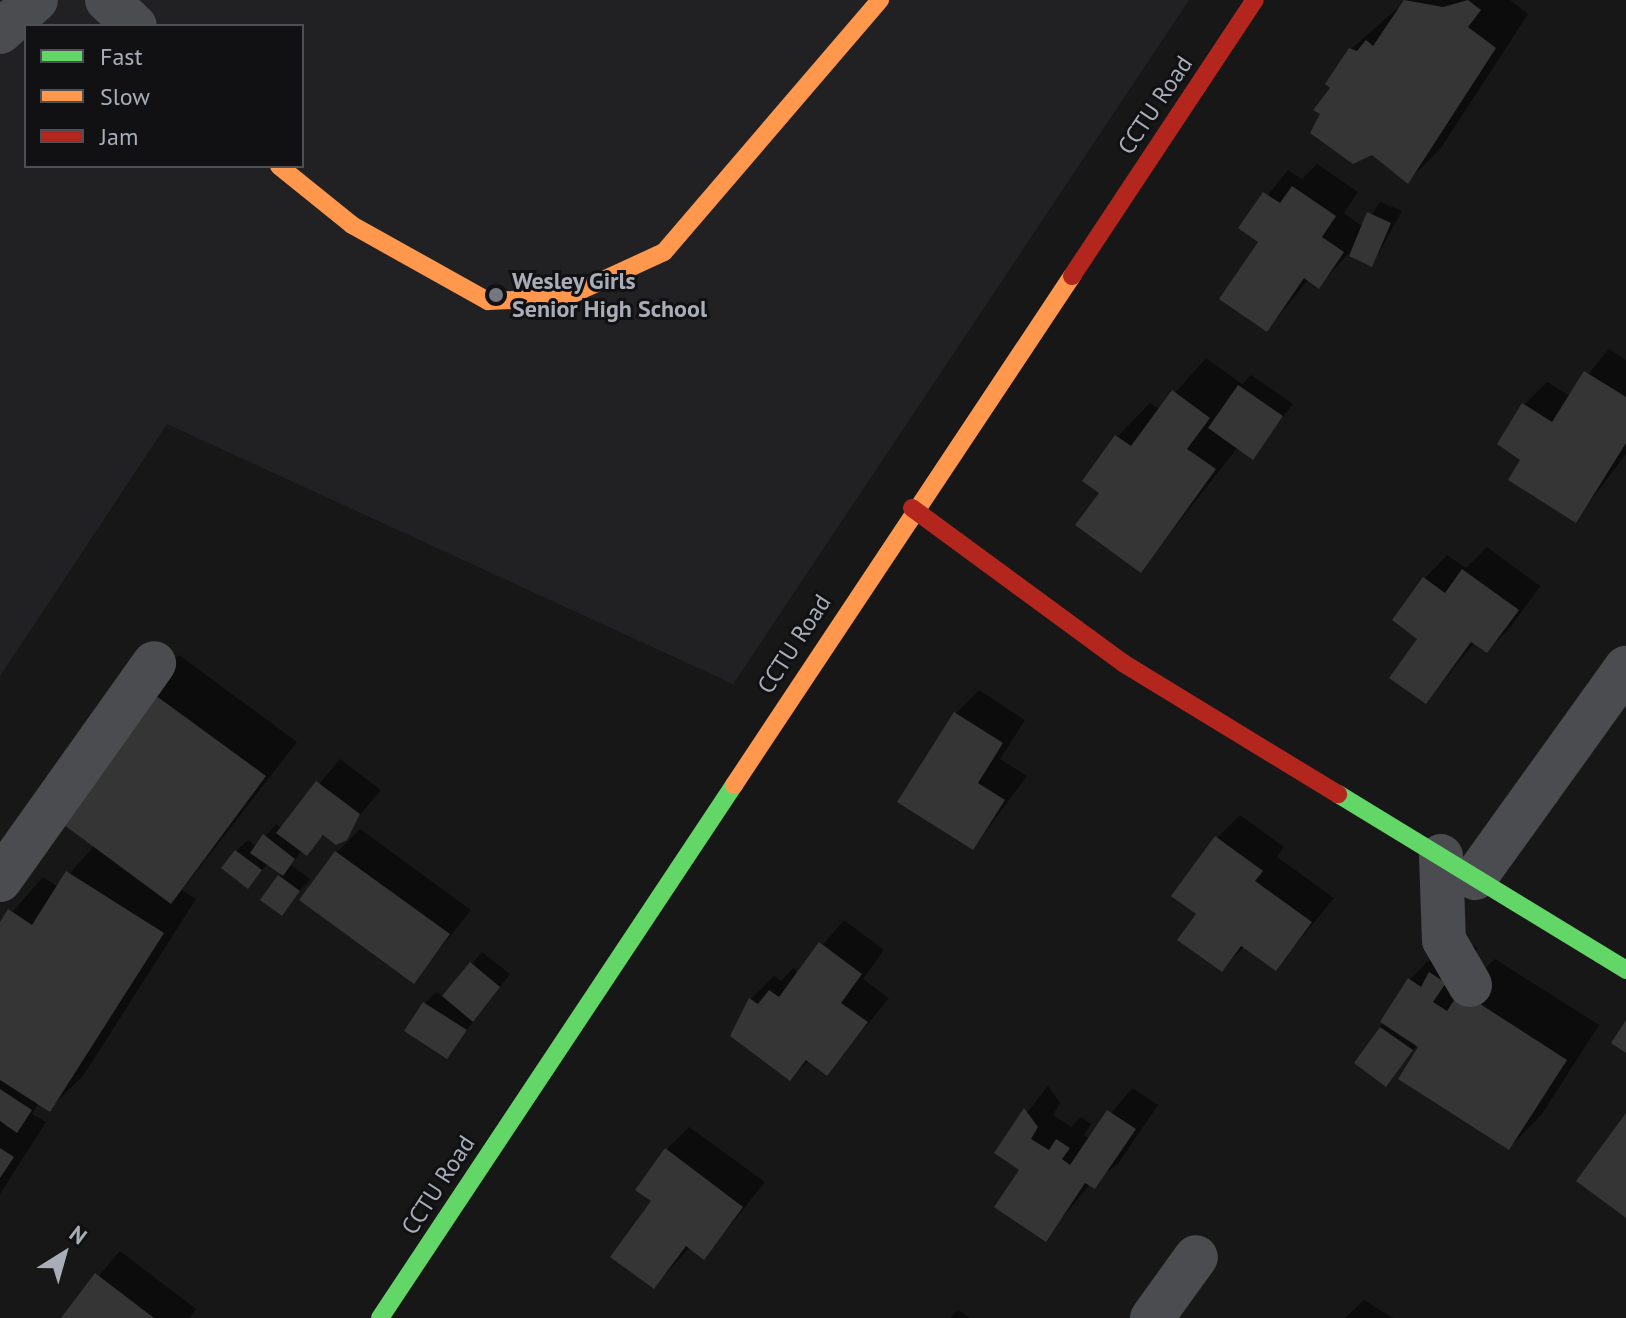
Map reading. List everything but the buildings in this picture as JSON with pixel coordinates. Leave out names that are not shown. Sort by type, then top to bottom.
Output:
[{"type":"street","points":[[0,32],[36,0]]},
{"type":"street","points":[[107,0],[133,24]]},
{"type":"street","points":[[281,168],[352,225],[488,301],[564,298],[664,252],[880,0]]},
{"type":"street","name":"CCTU Road","points":[[380,1318],[912,508],[1255,0]]},
{"type":"street","points":[[912,508],[1123,663],[1626,970]]},
{"type":"street","points":[[0,880],[154,663]]},
{"type":"street","points":[[1470,985],[1444,940],[1458,867],[1626,668]]},
{"type":"street","points":[[1152,1318],[1196,1257]]},
{"type":"shaded area","name":"Wesley Girls Senior High School","points":[[0,0],[1189,0],[733,684],[167,424],[0,676]]},
{"type":"traffic: fast","points":[[380,1318],[734,785]]},
{"type":"traffic: fast","points":[[1338,794],[1626,970]]},
{"type":"traffic: slow","points":[[281,168],[352,225],[488,301],[564,298],[664,252],[880,0]]},
{"type":"traffic: slow","points":[[734,785],[1072,276]]},
{"type":"traffic: jam","points":[[1072,276],[1255,0]]},
{"type":"traffic: jam","points":[[912,508],[1123,663],[1338,794]]},
{"type":"place","name":"Wesley Girls Senior High School","points":[[496,295]]}]
